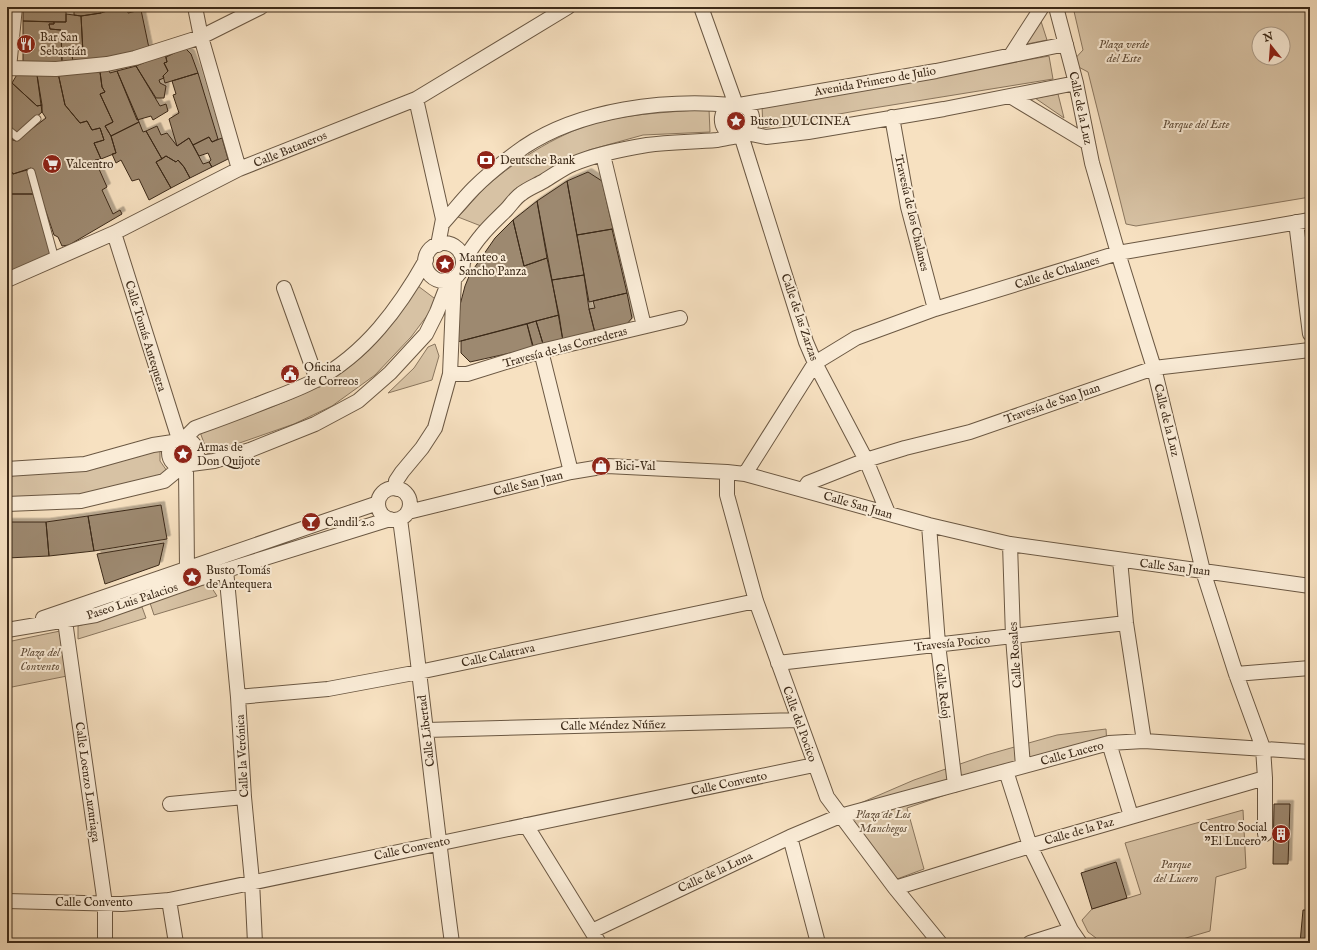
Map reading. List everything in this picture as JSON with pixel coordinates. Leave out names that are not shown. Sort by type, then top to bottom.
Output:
[{"type":"street","points":[[14,7],[8,69],[56,69],[107,64],[135,58],[201,37],[261,7]]},
{"type":"street","points":[[195,7],[201,37],[239,169]]},
{"type":"street","name":"Calle Bataneros","points":[[7,280],[114,233],[239,169],[416,99],[568,7]]},
{"type":"street","points":[[702,7],[736,105]]},
{"type":"street","points":[[1011,56],[1042,7]]},
{"type":"street","name":"Calle de la Luz","points":[[1056,7],[1076,83],[1092,163],[1154,368],[1203,571],[1236,674],[1262,748],[1265,778],[1265,834]]},
{"type":"street","name":"Avenida Primero de Julio","points":[[442,224],[474,188],[524,147],[550,132],[598,115],[635,108],[686,104],[736,105],[936,71],[1066,44]]},
{"type":"street","points":[[464,261],[459,250],[454,246],[444,243],[429,251],[426,260],[415,279],[378,331],[346,360],[317,380],[291,392],[195,428],[170,446],[169,455],[173,463],[186,466],[214,461],[250,450],[315,424],[358,401],[390,374],[426,334],[452,280],[461,271],[464,261],[481,236],[521,194],[573,164],[603,155],[648,145],[718,140],[742,135],[752,124],[751,114],[744,106],[736,105],[728,108],[722,117],[722,123],[727,132],[732,135],[742,135],[766,137],[808,132],[1076,83]]},
{"type":"street","points":[[1010,96],[1088,143]]},
{"type":"street","points":[[416,99],[443,219],[438,245]]},
{"type":"street","name":"Travesía de los Chalanes","points":[[892,117],[908,207],[935,310]]},
{"type":"street","name":"Calle de las Zarzas","points":[[742,135],[806,342],[815,363],[866,460],[888,514]]},
{"type":"street","points":[[603,155],[644,326]]},
{"type":"street","name":"Calle de Chalanes","points":[[815,363],[856,338],[935,310],[1118,253],[1310,220]]},
{"type":"street","points":[[1296,222],[1310,334]]},
{"type":"street","name":"Calle Tomás Antequera","points":[[114,233],[178,440]]},
{"type":"street","points":[[426,260],[428,272],[432,277],[443,282],[452,280]]},
{"type":"street","points":[[397,489],[396,482],[402,472],[422,448],[435,428],[450,374],[452,280]]},
{"type":"street","points":[[284,288],[317,380]]},
{"type":"street","name":"Travesía de las Correderas","points":[[450,374],[467,374],[541,351],[680,318]]},
{"type":"street","points":[[426,334],[451,338]]},
{"type":"street","name":"Travesía de San Juan","points":[[804,489],[808,483],[866,460],[905,448],[970,432],[1154,368],[1310,350]]},
{"type":"street","points":[[541,351],[571,472]]},
{"type":"street","points":[[745,474],[815,363]]},
{"type":"street","points":[[7,469],[85,464],[153,445],[178,440],[193,442],[197,451],[197,456],[186,466],[164,481],[82,501],[7,504]]},
{"type":"street","points":[[186,466],[190,573]]},
{"type":"street","name":"Calle San Juan","points":[[399,517],[571,472],[607,466],[727,472],[745,474],[804,489],[929,525],[1010,544],[1310,586]]},
{"type":"street","name":"Calle del Pocico","points":[[727,472],[727,496],[756,601],[814,765],[827,797],[895,888],[940,943]]},
{"type":"street","points":[[397,489],[402,491],[410,503],[399,517],[385,517],[381,513],[378,503],[387,490],[397,489]]},
{"type":"street","name":"Paseo Luis Palacios","points":[[8,629],[190,573],[378,503]]},
{"type":"street","name":"Paseo Luis Palacios","points":[[8,629],[96,615],[190,573],[226,570],[399,517]]},
{"type":"street","name":"Calle Libertad","points":[[399,517],[416,636],[438,843],[452,943]]},
{"type":"street","name":"Calle Reloj","points":[[929,525],[938,644],[955,785]]},
{"type":"street","name":"Calle Rosales","points":[[1010,544],[1013,637],[1023,766]]},
{"type":"street","points":[[1120,560],[1126,623],[1144,741]]},
{"type":"street","name":"Calle la Verónica","points":[[226,570],[238,697],[244,797],[256,943]]},
{"type":"street","name":"Calle Calatrava","points":[[238,697],[328,689],[419,672],[756,601]]},
{"type":"street","name":"Calle Loenzo Luzuriaga","points":[[65,621],[105,904],[104,943]]},
{"type":"street","name":"Travesía Pocico","points":[[778,663],[1126,623]]},
{"type":"street","points":[[1236,674],[1310,668]]},
{"type":"street","name":"Calle Méndez Núñez","points":[[426,730],[799,720]]},
{"type":"street","name":"Calle Lucero","points":[[840,816],[1109,743],[1144,741],[1310,752]]},
{"type":"street","points":[[1109,743],[1131,816]]},
{"type":"street","name":"Calle Convento","points":[[7,901],[122,904],[169,900],[814,765]]},
{"type":"street","points":[[1006,771],[1030,846],[1071,930],[1080,943]]},
{"type":"street","name":"Calle de la Paz","points":[[895,888],[1030,846],[1265,778]]},
{"type":"street","points":[[170,804],[244,797]]},
{"type":"street","name":"Calle de la Luna","points":[[592,931],[790,837],[840,816]]},
{"type":"street","points":[[526,825],[599,943]]},
{"type":"street","points":[[790,837],[818,943]]},
{"type":"street","points":[[169,900],[176,943]]},
{"type":"street","points":[[1030,943],[1071,930]]},
{"type":"lane","points":[[7,129],[17,137],[37,119]]},
{"type":"lane","points":[[31,172],[55,259]]},
{"type":"green space","name":"Parque del Este","points":[[1073,7],[1310,7],[1310,197],[1136,226],[1126,224],[1088,72],[1071,63],[1083,50]]},
{"type":"green space","points":[[1039,15],[1047,40],[1022,45]]},
{"type":"green space","points":[[1049,56],[1053,79],[861,110],[763,128],[762,106]]},
{"type":"green space","points":[[1058,94],[1064,118],[1035,98]]},
{"type":"green space","points":[[709,109],[710,132],[643,135],[589,150],[535,178],[496,209],[481,226],[458,217],[487,186],[512,166],[557,138],[573,131],[588,125],[616,118]]},
{"type":"green space","points":[[418,286],[438,301],[411,337],[375,375],[332,406],[294,424],[208,454],[200,432],[282,403],[340,373],[358,360],[375,344],[391,325]]},
{"type":"green space","points":[[435,344],[439,356],[432,380],[388,393],[414,368],[428,347]]},
{"type":"green space","points":[[156,447],[160,451],[160,461],[167,471],[164,475],[85,494],[7,499],[7,494],[11,488],[7,472]]},
{"type":"green space","points":[[203,584],[210,585],[217,596],[154,615],[150,603]]},
{"type":"green space","points":[[142,607],[146,618],[78,639],[78,626]]},
{"type":"green space","name":"Plaza del Convento","points":[[60,631],[67,676],[7,688],[7,642]]},
{"type":"green space","name":"Plaza de Los Manchegos","points":[[1106,729],[1107,745],[960,790],[907,808],[924,869],[897,879],[842,811],[914,780],[986,755],[1057,735]]},
{"type":"green space","name":"Parque del Lucero","points":[[1243,810],[1246,868],[1216,877],[1210,931],[1169,943],[1100,943],[1088,932],[1082,920],[1092,909],[1141,894],[1125,843]]},
{"type":"building","points":[[23,7],[66,7],[66,22],[23,21]]},
{"type":"building","points":[[74,7],[100,7],[101,13],[81,16],[74,15]]},
{"type":"building","points":[[120,7],[127,7],[128,13],[141,10],[149,48],[114,58],[73,63],[72,54],[83,53],[81,16],[101,13]]},
{"type":"building","points":[[66,14],[81,16],[83,53],[72,54],[73,63],[62,63],[61,30],[50,29],[49,24],[54,24],[54,22],[66,22]]},
{"type":"building","points":[[23,21],[54,22],[54,24],[49,24],[50,29],[61,30],[62,63],[23,63]]},
{"type":"building","points":[[185,48],[191,54],[198,73],[165,83],[163,76],[168,71],[164,63],[167,62],[166,57]]},
{"type":"building","points":[[165,54],[167,62],[164,63],[168,71],[163,76],[164,78],[159,80],[160,83],[166,86],[164,98],[156,98],[136,66]]},
{"type":"building","points":[[136,66],[160,106],[166,104],[168,111],[153,120],[151,116],[137,120],[117,71]]},
{"type":"building","points":[[109,70],[110,73],[117,71],[139,122],[111,136],[105,126],[113,122],[100,94],[105,92],[102,87],[100,72]]},
{"type":"building","points":[[19,71],[37,75],[42,105],[37,106],[12,83]]},
{"type":"building","points":[[100,72],[102,87],[105,92],[100,94],[113,122],[105,126],[111,136],[116,153],[101,159],[94,143],[104,140],[100,128],[92,130],[87,121],[80,123],[65,105],[58,73]]},
{"type":"building","name":"Valcentro","points":[[58,73],[65,105],[80,123],[87,121],[92,130],[100,128],[104,140],[94,143],[101,159],[95,160],[107,187],[102,190],[113,214],[120,210],[122,214],[69,245],[62,246],[58,237],[54,235],[31,168],[13,174],[11,171],[7,173],[7,138],[16,141],[46,118],[42,112],[37,75]]},
{"type":"building","points":[[198,73],[218,139],[212,142],[209,137],[193,145],[189,138],[177,146],[169,119],[179,113],[173,95],[176,94],[172,81]]},
{"type":"building","points":[[12,83],[37,106],[42,105],[42,112],[17,134],[7,125],[7,91]]},
{"type":"building","points":[[139,122],[143,132],[146,131],[162,159],[156,162],[171,188],[149,200],[139,179],[132,181],[121,160],[116,163],[112,154],[116,153],[111,136]]},
{"type":"building","points":[[157,126],[161,135],[167,133],[177,146],[189,138],[203,164],[209,162],[212,167],[190,178],[178,160],[176,162],[166,156],[162,159],[146,131]]},
{"type":"building","points":[[209,137],[212,142],[222,138],[228,159],[212,167],[209,162],[211,160],[208,153],[199,156],[193,145]]},
{"type":"building","points":[[166,156],[176,162],[178,160],[190,178],[171,188],[156,162]]},
{"type":"building","points":[[27,170],[33,194],[7,194],[7,173],[11,171],[13,174]]},
{"type":"building","points":[[588,172],[602,181],[613,229],[577,235],[567,181]]},
{"type":"building","points":[[567,181],[584,275],[552,280],[537,201]]},
{"type":"building","points":[[7,194],[33,194],[52,257],[7,274],[7,256],[11,255],[9,246],[7,246]]},
{"type":"building","points":[[537,201],[547,258],[524,266],[513,220]]},
{"type":"building","points":[[513,220],[524,266],[547,258],[559,315],[457,342],[460,305],[470,274],[495,238]]},
{"type":"building","points":[[612,229],[627,293],[589,302],[577,235]]},
{"type":"building","points":[[584,275],[589,309],[595,333],[563,341],[552,280]]},
{"type":"building","points":[[627,293],[632,318],[627,324],[595,333],[589,309],[595,308],[593,301]]},
{"type":"building","points":[[559,315],[563,341],[544,347],[536,321]]},
{"type":"building","points":[[536,321],[544,347],[534,349],[527,324]]},
{"type":"building","points":[[527,324],[533,348],[470,362],[461,353],[461,341]]},
{"type":"building","points":[[161,505],[167,539],[94,551],[88,516]]},
{"type":"building","points":[[88,516],[94,551],[49,556],[46,522]]},
{"type":"building","points":[[7,522],[46,522],[49,556],[7,558]]},
{"type":"building","points":[[164,543],[159,565],[105,584],[97,554]]},
{"type":"building","name":"Centro Social \"El Lucero\"","points":[[1274,804],[1290,804],[1288,864],[1273,864]]},
{"type":"building","points":[[1116,862],[1127,898],[1092,909],[1081,873]]},
{"type":"building","points":[[1303,910],[1310,910],[1310,943],[1300,943]]},
{"type":"place","name":"Bar San Sebastián","points":[[26,44]]},
{"type":"place","name":"Busto DULCINEA","points":[[736,121]]},
{"type":"place","name":"Deutsche Bank","points":[[486,160]]},
{"type":"place","name":"Valcentro","points":[[52,164]]},
{"type":"place","name":"Manteo a Sancho Panza","points":[[445,264]]},
{"type":"place","name":"Oficina de Correos","points":[[290,374]]},
{"type":"place","name":"Armas de Don Quijote","points":[[183,454]]},
{"type":"place","name":"Bici-Val","points":[[601,466]]},
{"type":"place","name":"Candil 2.0","points":[[311,522]]},
{"type":"place","name":"Busto Tomás de Antequera","points":[[192,577]]},
{"type":"place","name":"Centro Social \"El Lucero\"","points":[[1281,834]]},
{"type":"park label","name":"Plaza verde del Este","points":[[1124,51]]}]
